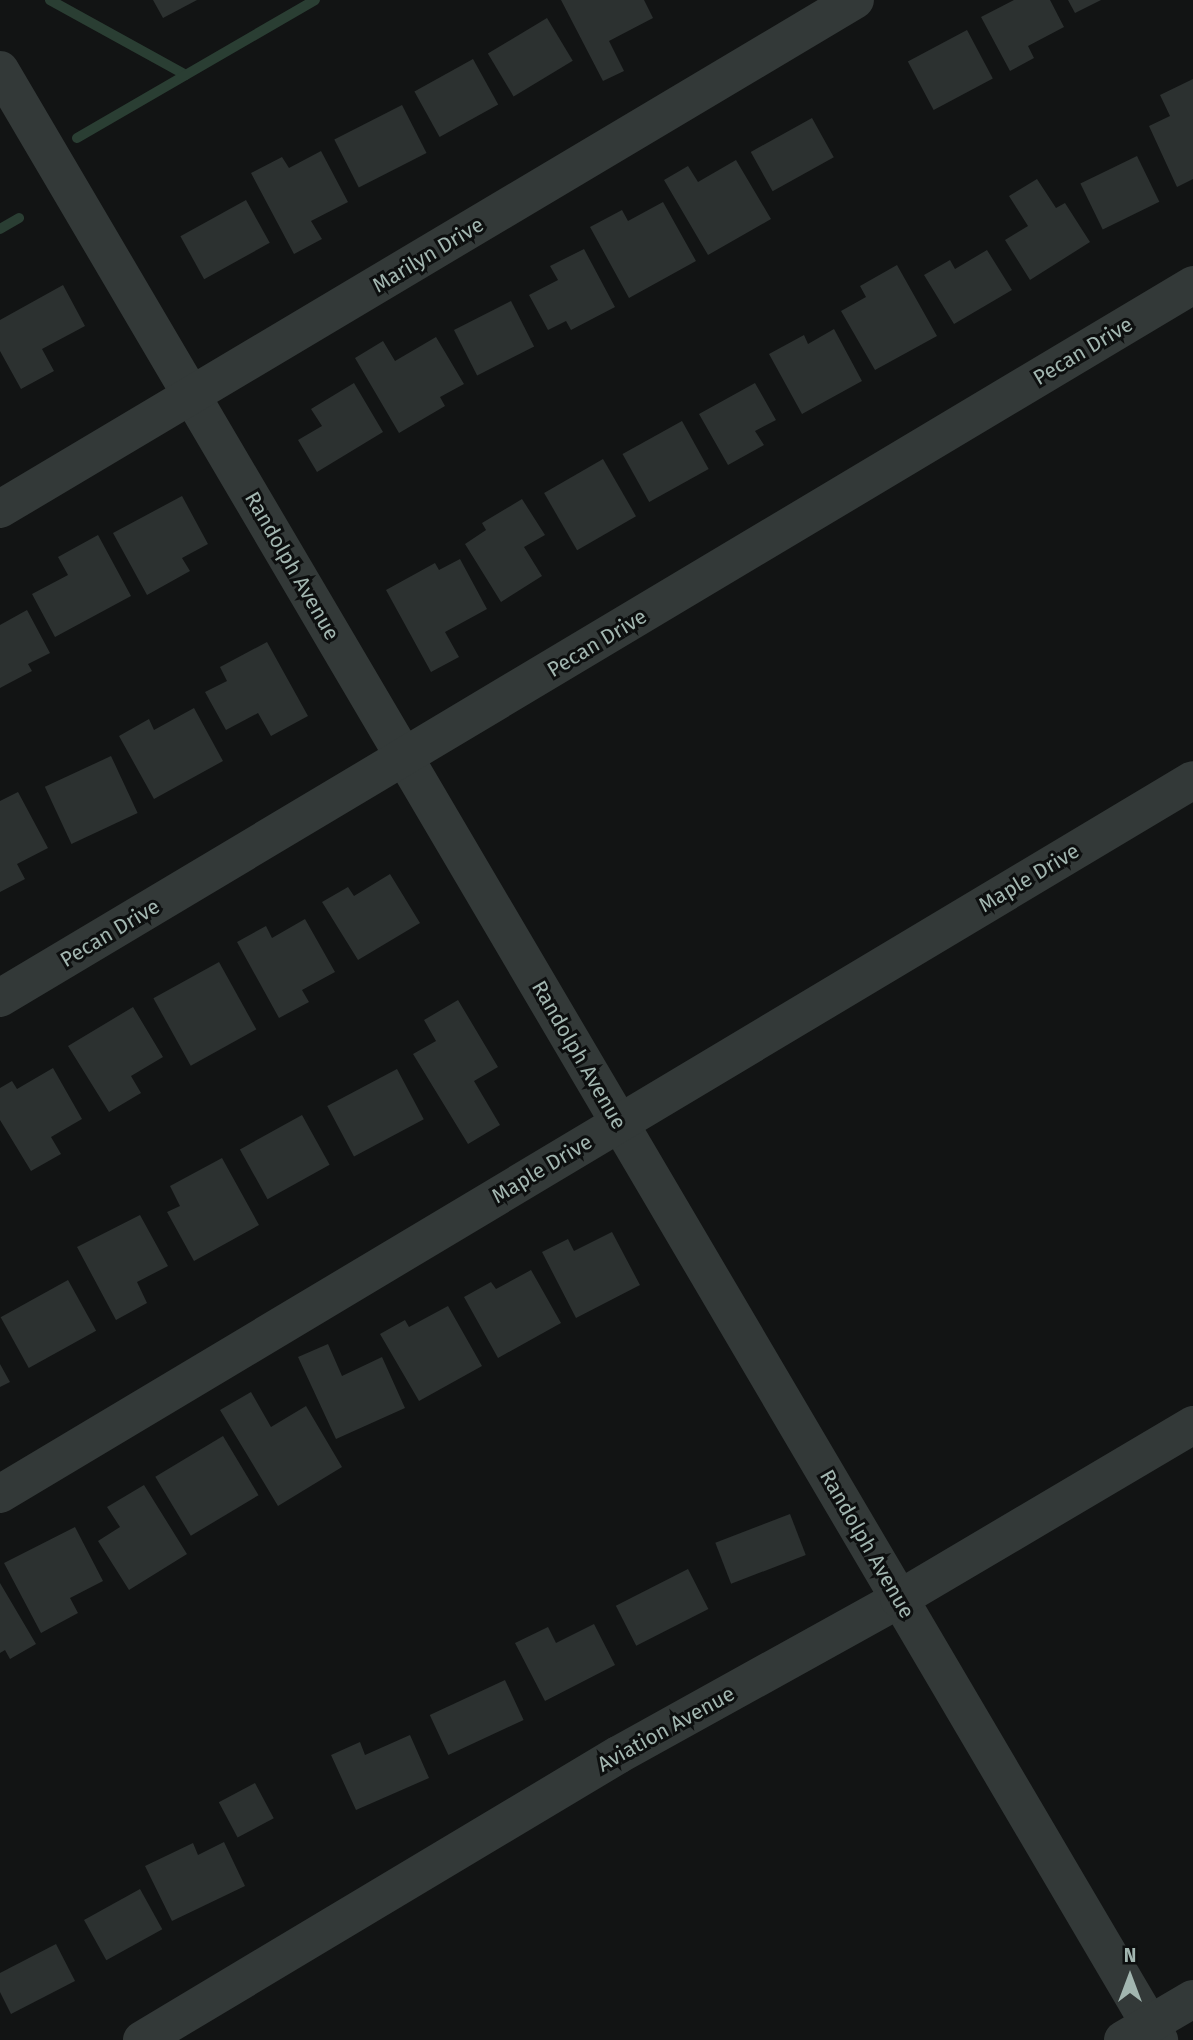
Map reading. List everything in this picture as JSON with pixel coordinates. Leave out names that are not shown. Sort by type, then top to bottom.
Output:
[{"type":"street","name":"Marilyn Drive","points":[[0,509],[855,0]]},
{"type":"street","name":"Randolph Avenue","points":[[0,70],[900,1599],[1144,2035]]},
{"type":"street","name":"Pecan Drive","points":[[0,998],[405,759],[1193,285]]},
{"type":"street","name":"Maple Drive","points":[[0,1494],[1193,780]]},
{"type":"street","name":"Aviation Avenue","points":[[142,2040],[618,1755],[900,1599],[1193,1425]]},
{"type":"street","points":[[1144,2035],[1193,1999]]},
{"type":"building","points":[[153,0],[197,0],[163,18]]},
{"type":"building","points":[[561,0],[644,0],[653,18],[609,41],[624,71],[603,81]]},
{"type":"building","points":[[1014,0],[1050,0],[1064,27],[1028,46],[1034,58],[1010,71],[981,17]]},
{"type":"building","points":[[1068,0],[1101,0],[1075,13]]},
{"type":"building","points":[[547,18],[573,61],[514,96],[488,54]]},
{"type":"building","points":[[967,30],[993,79],[934,110],[908,61]]},
{"type":"building","points":[[473,59],[498,104],[440,137],[414,91]]},
{"type":"building","points":[[1193,79],[1193,179],[1177,187],[1149,126],[1170,116],[1160,95]]},
{"type":"building","points":[[402,105],[427,153],[359,188],[334,140]]},
{"type":"building","points":[[812,118],[834,157],[773,191],[751,152]]},
{"type":"building","points":[[321,151],[348,202],[311,221],[322,239],[294,254],[251,173],[282,157],[289,168]]},
{"type":"building","points":[[1137,156],[1159,202],[1103,229],[1080,184]]},
{"type":"building","points":[[736,160],[771,219],[708,255],[664,180],[688,166],[698,182]]},
{"type":"building","points":[[1037,179],[1056,208],[1065,203],[1090,242],[1030,280],[1005,240],[1028,226],[1009,196]]},
{"type":"building","points":[[246,200],[270,243],[204,279],[180,236]]},
{"type":"building","points":[[663,202],[696,261],[629,298],[590,227],[622,210],[628,221]]},
{"type":"building","points":[[584,249],[615,307],[571,330],[566,321],[548,330],[529,295],[558,280],[550,266]]},
{"type":"building","points":[[987,250],[1012,290],[954,324],[924,275],[950,260],[955,269]]},
{"type":"building","points":[[897,265],[937,336],[875,370],[841,311],[866,297],[860,286]]},
{"type":"building","points":[[63,285],[85,326],[42,349],[54,371],[21,389],[0,351],[0,320]]},
{"type":"building","points":[[511,301],[534,346],[477,375],[454,330]]},
{"type":"building","points":[[834,329],[862,381],[802,414],[769,354],[804,335],[808,344]]},
{"type":"building","points":[[436,337],[464,384],[440,397],[445,406],[399,433],[355,358],[383,341],[395,361]]},
{"type":"building","points":[[354,383],[383,432],[317,472],[298,440],[322,426],[311,409]]},
{"type":"building","points":[[755,383],[776,420],[755,431],[764,445],[728,465],[699,414]]},
{"type":"building","points":[[682,421],[709,469],[649,502],[623,454]]},
{"type":"building","points":[[603,459],[636,516],[577,550],[544,493]]},
{"type":"building","points":[[182,496],[208,544],[182,558],[190,571],[147,595],[113,533]]},
{"type":"building","points":[[522,499],[545,535],[524,547],[542,576],[501,602],[465,544],[486,530],[482,523]]},
{"type":"building","points":[[98,535],[131,596],[55,637],[32,594],[68,575],[58,557]]},
{"type":"building","points":[[460,559],[487,609],[445,632],[459,657],[431,672],[386,590],[435,563],[439,570]]},
{"type":"building","points":[[27,610],[50,653],[28,664],[32,671],[0,688],[0,625]]},
{"type":"building","points":[[267,642],[308,716],[271,736],[258,713],[226,730],[205,692],[227,681],[220,667]]},
{"type":"building","points":[[194,708],[223,761],[154,799],[119,736],[149,719],[154,730]]},
{"type":"building","points":[[111,756],[138,813],[71,844],[45,787]]},
{"type":"building","points":[[18,792],[48,848],[17,864],[25,879],[0,892],[0,801]]},
{"type":"building","points":[[390,874],[420,923],[358,960],[322,902],[348,887],[354,896]]},
{"type":"building","points":[[305,919],[335,972],[302,990],[309,1002],[279,1018],[237,942],[266,926],[272,938]]},
{"type":"building","points":[[219,962],[256,1029],[191,1066],[153,998]]},
{"type":"building","points":[[458,1000],[498,1067],[474,1081],[500,1125],[468,1144],[413,1054],[436,1041],[424,1020]]},
{"type":"building","points":[[133,1007],[163,1057],[131,1076],[141,1093],[109,1112],[68,1046]]},
{"type":"building","points":[[53,1068],[82,1119],[51,1137],[61,1154],[31,1171],[0,1120],[0,1088],[12,1081],[17,1089]]},
{"type":"building","points":[[397,1069],[424,1119],[354,1156],[327,1106]]},
{"type":"building","points":[[302,1115],[330,1165],[268,1199],[240,1149]]},
{"type":"building","points":[[222,1158],[259,1225],[194,1261],[167,1212],[180,1206],[170,1186]]},
{"type":"building","points":[[140,1215],[168,1266],[137,1282],[147,1303],[116,1320],[77,1247]]},
{"type":"building","points":[[612,1232],[640,1285],[576,1318],[542,1252],[568,1239],[574,1251]]},
{"type":"building","points":[[531,1270],[561,1323],[498,1358],[464,1297],[491,1282],[496,1289]]},
{"type":"building","points":[[68,1280],[96,1331],[29,1368],[1,1317]]},
{"type":"building","points":[[448,1306],[482,1366],[419,1401],[380,1334],[405,1320],[409,1327]]},
{"type":"building","points":[[328,1344],[342,1376],[382,1357],[405,1408],[336,1439],[298,1357]]},
{"type":"building","points":[[0,1364],[10,1382],[0,1387]]},
{"type":"building","points":[[251,1392],[271,1427],[306,1406],[342,1467],[278,1506],[220,1410]]},
{"type":"building","points":[[223,1436],[259,1495],[191,1536],[155,1477]]},
{"type":"building","points":[[144,1485],[187,1554],[129,1590],[98,1541],[120,1527],[107,1507]]},
{"type":"building","points":[[790,1514],[806,1555],[731,1584],[715,1543]]},
{"type":"building","points":[[75,1527],[103,1581],[70,1598],[78,1613],[41,1633],[4,1563]]},
{"type":"building","points":[[688,1569],[708,1609],[636,1646],[616,1606]]},
{"type":"building","points":[[0,1583],[36,1644],[10,1659],[5,1650],[0,1653]]},
{"type":"building","points":[[594,1624],[615,1665],[545,1701],[515,1643],[548,1627],[556,1643]]},
{"type":"building","points":[[505,1680],[524,1720],[448,1755],[430,1715]]},
{"type":"building","points":[[410,1735],[429,1778],[356,1810],[331,1755],[360,1742],[365,1755]]},
{"type":"building","points":[[255,1783],[274,1818],[238,1838],[219,1802]]},
{"type":"building","points":[[224,1842],[245,1886],[172,1921],[145,1866],[193,1843],[198,1855]]},
{"type":"building","points":[[140,1889],[162,1929],[106,1960],[84,1920]]},
{"type":"building","points":[[56,1944],[75,1981],[11,2014],[0,1992],[0,1973]]},
{"type":"waterway","points":[[50,0],[186,75]]},
{"type":"waterway","points":[[77,138],[315,0]]},
{"type":"waterway","points":[[0,229],[19,218]]}]
